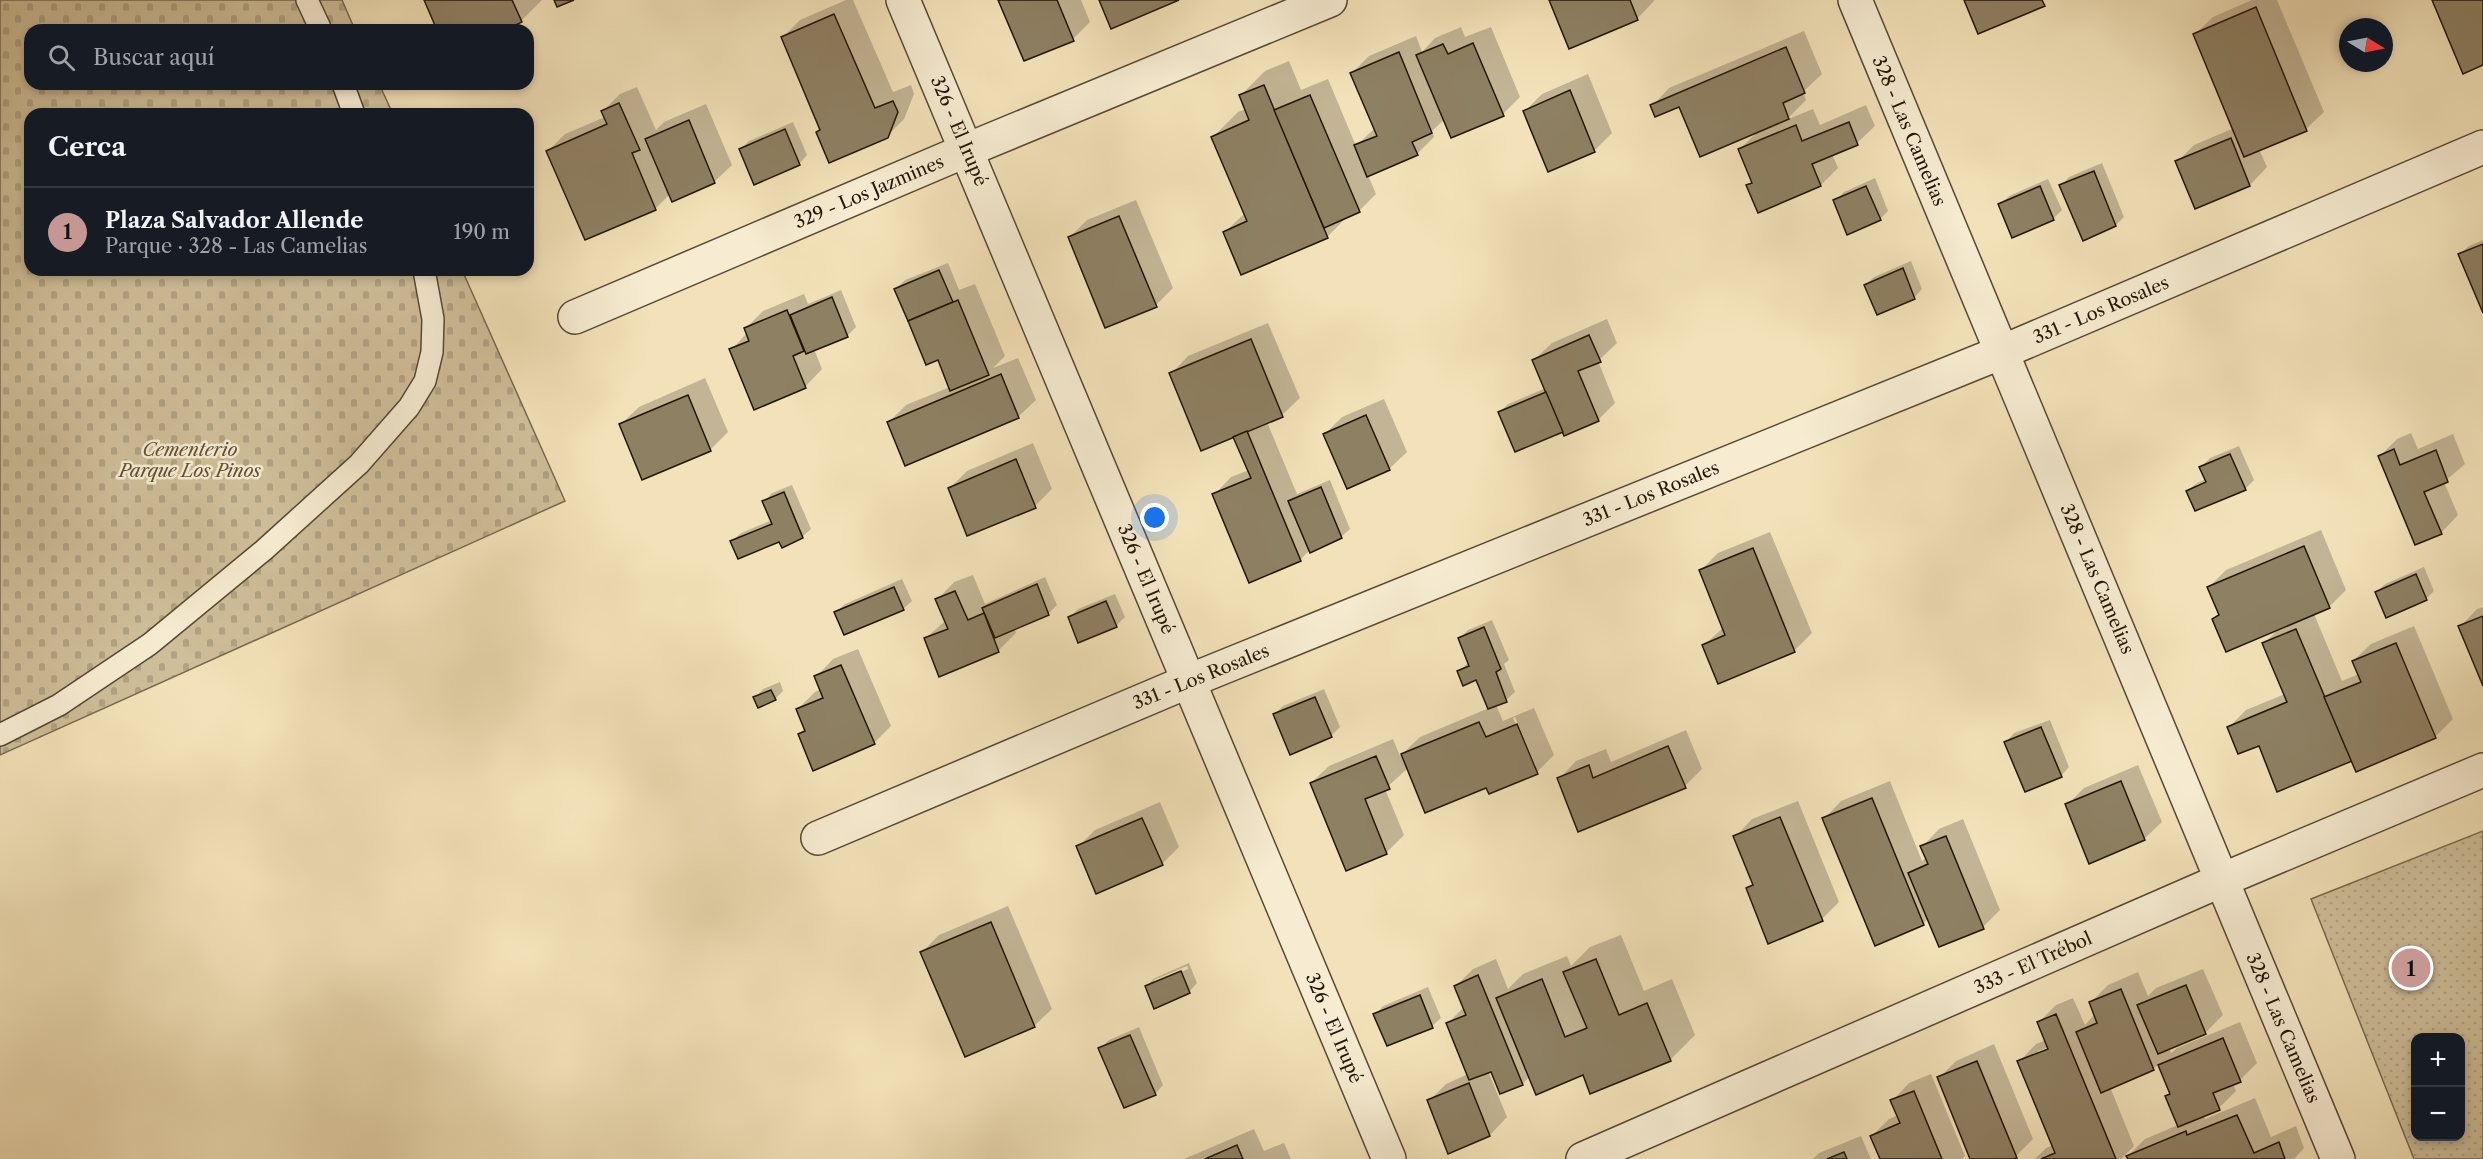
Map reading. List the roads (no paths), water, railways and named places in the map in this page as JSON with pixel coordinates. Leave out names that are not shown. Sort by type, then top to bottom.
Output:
[{"type":"street","name":"326 - El Irupé","points":[[903,0],[1389,1159]]},
{"type":"street","name":"329 - Los Jazmines","points":[[575,317],[967,150],[1330,0]]},
{"type":"street","name":"328 - Las Camelias","points":[[1855,0],[2338,1159]]},
{"type":"street","name":"331 - Los Rosales","points":[[818,838],[1189,681],[2002,352],[2483,147]]},
{"type":"street","name":"333 - El Trébol","points":[[1583,1159],[2222,880],[2483,770]]},
{"type":"lane","points":[[308,0],[318,24]]},
{"type":"lane","points":[[345,90],[352,108]]},
{"type":"lane","points":[[0,735],[59,705],[150,644],[264,550],[359,464],[409,407],[425,381],[432,352],[433,320],[425,276]]},
{"type":"place","name":"Plaza Salvador Allende","points":[[2411,968]]},
{"type":"park label","name":"Cementerio Parque Los Pinos","points":[[190,460]]}]
